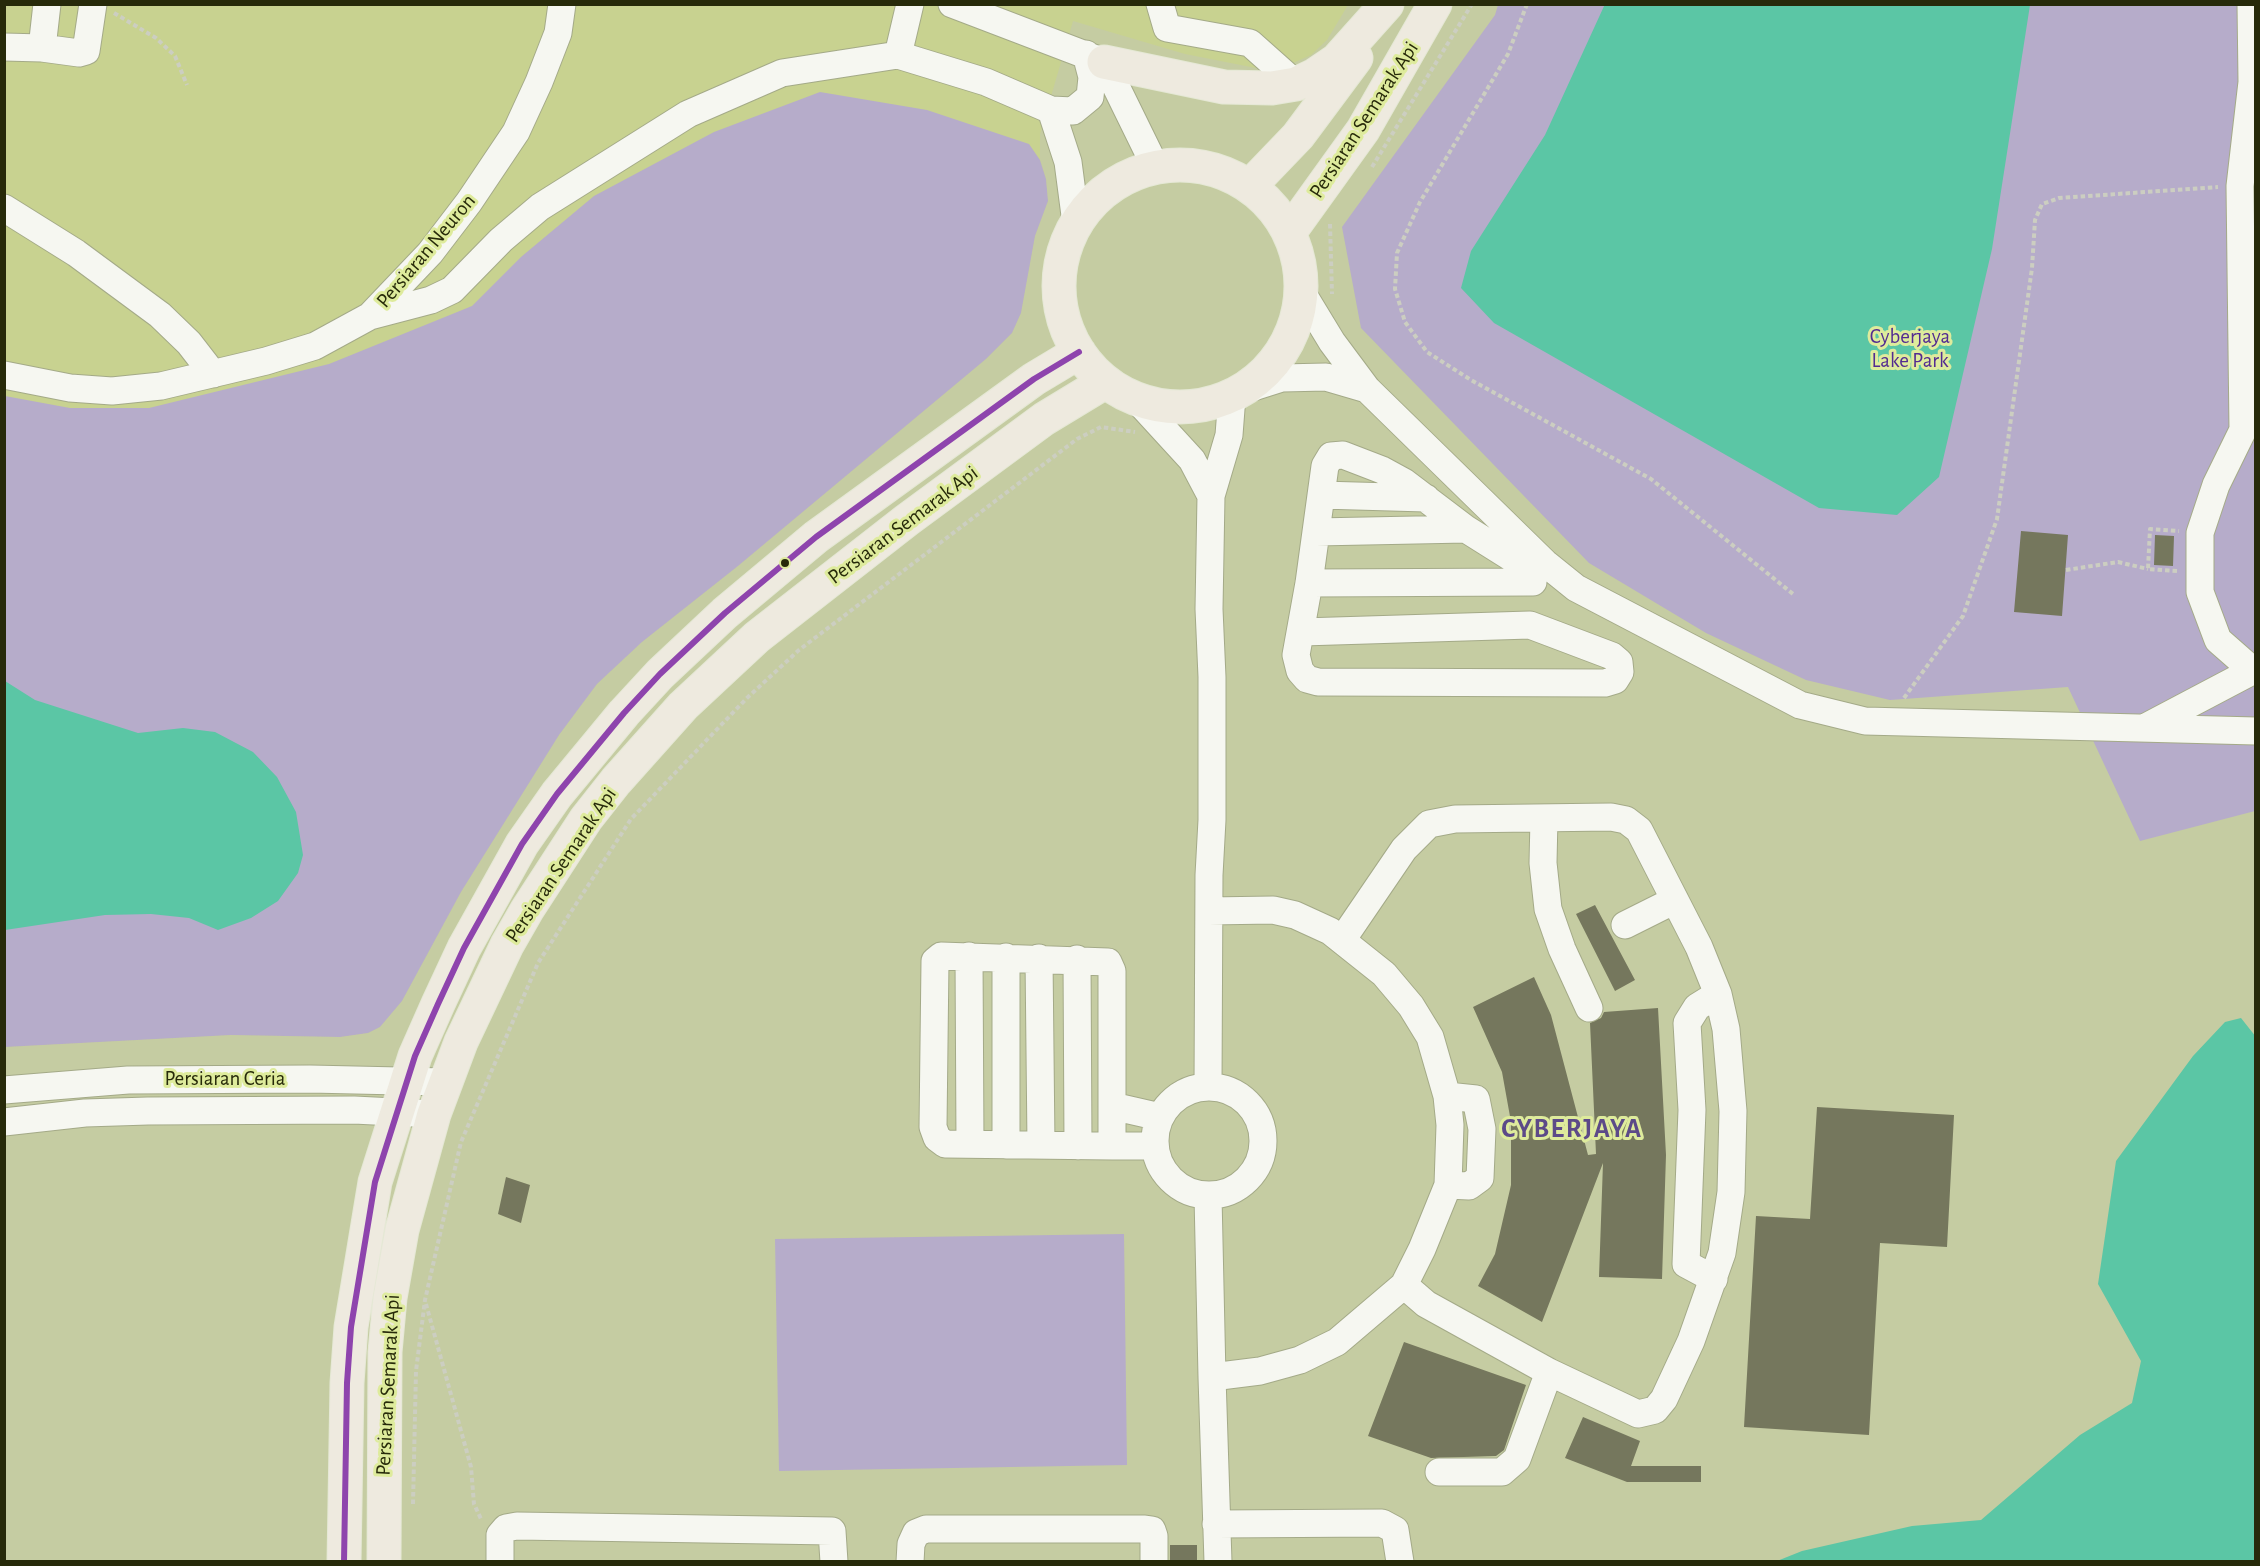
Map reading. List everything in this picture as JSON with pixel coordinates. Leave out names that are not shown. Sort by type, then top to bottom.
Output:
[{"type":"main road","points":[[1095,58],[1224,87],[1272,88],[1296,84],[1316,75],[1337,60],[1390,4]]},
{"type":"main road","name":"Persiaran Semarak Api","points":[[1250,186],[1298,136],[1382,24],[1390,4]]},
{"type":"main road","name":"Persiaran Semarak Api","points":[[1289,232],[1363,130],[1435,4]]},
{"type":"main road","points":[[1188,164],[1221,171],[1250,186],[1273,207],[1289,232],[1299,261],[1317,294],[1296,321],[1284,349],[1265,373],[1237,394],[1209,404],[1185,408],[1161,406],[1137,400],[1105,382],[1079,352],[1064,321],[1059,288],[1063,254],[1076,223],[1097,197],[1124,178],[1155,166],[1188,164]]},
{"type":"main road","name":"Persiaran Semarak Api","points":[[344,1562],[347,1383],[351,1327],[375,1182],[415,1056],[464,948],[522,844],[557,794],[624,713],[660,674],[717,620],[816,537],[1034,379],[1079,352]]},
{"type":"main road","name":"Persiaran Semarak Api","points":[[384,1562],[385,1364],[390,1298],[402,1230],[445,1082],[483,994],[527,910],[586,819],[647,744],[683,706],[756,637],[907,520],[1044,419],[1105,382]]},
{"type":"street","points":[[42,48],[47,4]]},
{"type":"street","name":"Persiaran Neuron","points":[[4,375],[70,388],[112,391],[161,386],[315,346],[370,316],[430,253],[469,202],[516,132],[558,33],[562,4]]},
{"type":"street","points":[[898,55],[910,4]]},
{"type":"street","points":[[952,4],[1095,58],[1155,166]]},
{"type":"street","points":[[1160,4],[1167,28],[1250,43],[1296,84]]},
{"type":"street","points":[[2144,728],[2253,669],[2218,640],[2200,592],[2200,532],[2216,485],[2249,436],[2240,186],[2252,82],[2251,4]]},
{"type":"street","points":[[4,47],[42,48],[79,53],[86,51],[101,7]]},
{"type":"street","points":[[370,316],[431,300],[452,290],[501,240],[540,207],[688,114],[782,73],[898,55],[986,82],[1051,110],[1074,111],[1090,97],[1095,58]]},
{"type":"street","points":[[1051,110],[1068,162],[1076,223]]},
{"type":"street","points":[[4,208],[76,253],[160,315],[189,343],[213,374]]},
{"type":"street","points":[[430,253],[434,262],[444,270],[468,274]]},
{"type":"street","points":[[1317,294],[1332,342],[1367,389],[1538,573]]},
{"type":"street","points":[[1208,1087],[1212,820],[1212,677],[1209,609],[1211,496],[1229,435],[1237,394],[1282,378],[1326,377],[1367,389]]},
{"type":"street","points":[[1137,400],[1192,460],[1211,496]]},
{"type":"street","points":[[1302,632],[1530,625],[1612,656],[1619,662],[1620,672],[1615,680],[1605,683],[1318,682],[1307,679],[1300,671],[1296,655],[1302,632],[1325,466],[1331,456],[1343,455],[1382,470],[1426,498],[1466,529],[1538,573],[1576,588],[1800,705],[1876,721],[2256,731]]},
{"type":"street","points":[[1321,495],[1426,498]]},
{"type":"street","points":[[1316,532],[1466,529]]},
{"type":"street","points":[[1309,584],[1538,573]]},
{"type":"street","points":[[1530,625],[1524,617],[1523,604],[1538,573]]},
{"type":"street","points":[[1342,939],[1404,849],[1429,824],[1455,819],[1611,817],[1626,820],[1639,830],[1699,947],[1718,994],[1726,1029],[1733,1112],[1731,1192],[1722,1253],[1686,1351],[1664,1399],[1655,1410],[1638,1414],[1549,1372],[1426,1304],[1404,1285]]},
{"type":"street","points":[[1544,818],[1543,863],[1548,909],[1562,949],[1589,1008]]},
{"type":"street","points":[[1625,925],[1675,900]]},
{"type":"street","points":[[1209,911],[1273,910],[1295,915],[1342,939],[1384,974],[1412,1006],[1430,1037],[1447,1096],[1450,1125],[1448,1185],[1422,1249],[1404,1285],[1337,1342],[1309,1355],[1260,1371],[1212,1377]]},
{"type":"street","points":[[1112,1146],[1112,971],[1108,962],[969,956],[941,956],[935,961],[933,1127],[936,1138],[945,1144],[1078,1146],[1112,1146],[1154,1146]]},
{"type":"street","points":[[969,956],[970,1144]]},
{"type":"street","points":[[1006,957],[1006,1145]]},
{"type":"street","points":[[1039,958],[1041,1145]]},
{"type":"street","points":[[1077,959],[1078,1146]]},
{"type":"street","points":[[1714,1279],[1686,1264],[1692,1110],[1687,1023],[1697,1007],[1718,994]]},
{"type":"street","name":"Persiaran Ceria","points":[[4,1090],[128,1080],[401,1096],[434,1114]]},
{"type":"street","name":"Persiaran Ceria","points":[[4,1122],[85,1113],[401,1096],[445,1082]]},
{"type":"street","points":[[1208,1087],[1227,1090],[1244,1099],[1256,1114],[1262,1132],[1262,1151],[1256,1169],[1244,1184],[1227,1193],[1208,1196],[1183,1190],[1163,1172],[1154,1146],[1155,1132],[1160,1117],[1168,1105],[1180,1095],[1193,1089],[1208,1087]]},
{"type":"street","points":[[1112,1106],[1160,1117]]},
{"type":"street","points":[[1208,1196],[1218,1562]]},
{"type":"street","points":[[1439,1472],[1502,1472],[1517,1459],[1549,1372]]},
{"type":"street","points":[[1216,1524],[1382,1522],[1395,1530],[1400,1562]]},
{"type":"street","points":[[501,1562],[500,1535],[506,1528],[517,1526],[825,1530],[832,1531],[834,1535],[834,1562]]},
{"type":"street","points":[[910,1562],[911,1544],[916,1533],[926,1529],[1152,1530],[1154,1562]]},
{"type":"path","points":[[1366,174],[1380,156],[1472,4]]},
{"type":"path","points":[[1527,4],[1508,54],[1420,202],[1397,253],[1395,289],[1405,322],[1427,352],[1453,369],[1651,479],[1794,594]]},
{"type":"path","points":[[101,7],[156,38],[174,56],[187,85]]},
{"type":"path","points":[[1876,721],[1963,616],[1996,519],[2032,268],[2036,220],[2042,204],[2059,198],[2240,186]]},
{"type":"path","points":[[1317,294],[1329,226],[1334,218]]},
{"type":"path","points":[[413,1514],[416,1371],[425,1300],[461,1142],[538,963],[631,819],[747,698],[798,650],[1059,453],[1101,427],[1132,431],[1140,436]]},
{"type":"path","points":[[2148,569],[2150,529],[2200,532]]},
{"type":"path","points":[[2066,570],[2118,562],[2148,569],[2200,572]]},
{"type":"path","points":[[425,1300],[471,1467],[474,1504],[478,1518],[500,1535]]},
{"type":"shaded area","points":[[1605,4],[2030,5],[1992,249],[1939,477],[1897,515],[1819,508],[1494,323],[1461,288],[1471,251],[1545,135]]},
{"type":"shaded area","points":[[5,5],[1348,5],[1327,40],[1311,55],[1291,64],[1261,69],[1185,54],[1073,21],[1040,134],[1040,160],[1046,179],[1048,201],[1035,236],[1021,313],[1012,333],[986,359],[738,566],[642,642],[597,684],[559,735],[461,892],[402,1001],[380,1027],[368,1033],[340,1037],[231,1035],[5,1047]]},
{"type":"shaded area","points":[[5,681],[35,700],[138,733],[183,728],[215,732],[253,752],[277,777],[296,812],[303,855],[298,873],[278,901],[251,918],[218,930],[189,918],[151,914],[105,915],[5,930]]},
{"type":"shaded area","points":[[2241,1018],[2256,1037],[2255,1561],[1777,1561],[1802,1551],[1912,1526],[1981,1520],[2080,1435],[2132,1403],[2141,1361],[2098,1284],[2116,1161],[2193,1056],[2225,1022]]},
{"type":"green space","name":"Cyberjaya Lake Park","points":[[1498,5],[2255,5],[2255,811],[2140,841],[2068,687],[1890,700],[1806,680],[1706,633],[1589,563],[1361,328],[1342,227],[1495,15]]},
{"type":"green space","points":[[820,92],[927,110],[1029,144],[1040,160],[1046,179],[1048,201],[1035,236],[1021,313],[1012,333],[986,359],[738,566],[642,642],[597,684],[559,735],[461,892],[402,1001],[380,1027],[368,1033],[340,1037],[231,1035],[5,1047],[5,396],[70,408],[149,408],[329,364],[472,306],[521,257],[594,196],[714,132]]},
{"type":"green space","points":[[1124,1234],[1127,1465],[779,1471],[775,1239]]},
{"type":"building","points":[[2021,531],[2068,535],[2062,616],[2014,612]]},
{"type":"building","points":[[2155,535],[2174,536],[2173,566],[2154,565]]},
{"type":"building","points":[[1595,905],[1635,980],[1615,991],[1576,914]]},
{"type":"building","points":[[1534,977],[1551,1015],[1588,1155],[1596,1154],[1590,1023],[1601,1018],[1604,1012],[1658,1008],[1666,1155],[1662,1279],[1599,1277],[1603,1163],[1542,1322],[1478,1286],[1495,1254],[1511,1185],[1511,1122],[1502,1072],[1473,1007]]},
{"type":"building","points":[[1817,1107],[1954,1115],[1947,1247],[1880,1243],[1869,1435],[1744,1427],[1756,1216],[1810,1219]]},
{"type":"building","points":[[506,1177],[530,1185],[521,1223],[498,1214]]},
{"type":"building","points":[[1404,1342],[1526,1385],[1504,1450],[1496,1456],[1431,1458],[1368,1436]]},
{"type":"building","points":[[1583,1417],[1640,1441],[1631,1466],[1701,1466],[1701,1482],[1627,1482],[1565,1458]]},
{"type":"building","points":[[1170,1545],[1197,1545],[1197,1562],[1170,1562]]},
{"type":"transit line","points":[[344,1562],[347,1383],[351,1327],[375,1182],[415,1056],[464,948],[522,844],[557,794],[624,713],[660,674],[725,613],[816,537],[1034,379],[1079,352]]},
{"type":"district","name":"CYBERJAYA","points":[[1572,1129]]}]
